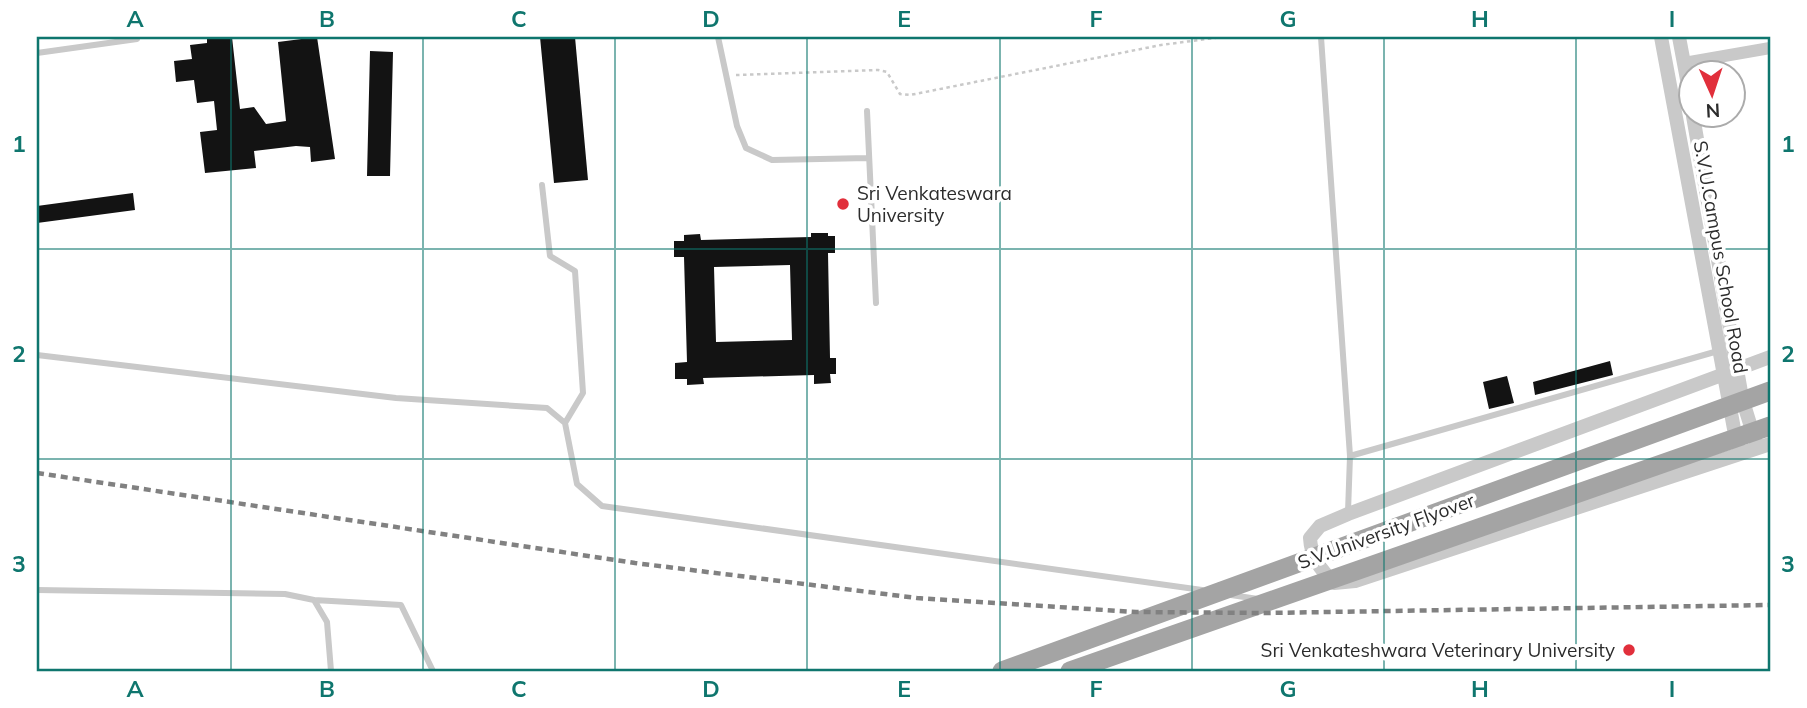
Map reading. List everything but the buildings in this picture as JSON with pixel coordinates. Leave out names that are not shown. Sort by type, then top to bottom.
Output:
[{"type":"main road","name":"S.V.University Flyover","points":[[1002,671],[1770,391]]},
{"type":"main road","name":"S.V.University Flyover","points":[[1070,671],[1770,426]]},
{"type":"street","name":"S.V.U.Campus School Road","points":[[1661,37],[1719,351],[1730,370]]},
{"type":"street","points":[[1679,37],[1683,60]]},
{"type":"street","points":[[1701,60],[1770,48]]},
{"type":"street","name":"S.V.U.Campus School Road","points":[[1695,130],[1736,400]]},
{"type":"street","points":[[1736,400],[1764,446],[1412,565],[1355,581],[1334,583],[1320,569],[1311,550],[1310,538],[1320,526],[1348,514],[1770,357]]},
{"type":"street","points":[[1736,400],[1739,455]]},
{"type":"lane","points":[[718,37],[737,126],[746,148],[772,160],[868,158]]},
{"type":"lane","points":[[1321,37],[1350,456],[1348,514]]},
{"type":"lane","points":[[37,53],[137,39]]},
{"type":"lane","points":[[867,111],[876,303]]},
{"type":"lane","points":[[542,185],[550,256],[575,271],[583,393],[565,423]]},
{"type":"lane","points":[[1350,456],[1719,351]]},
{"type":"lane","points":[[37,355],[396,398],[547,408],[565,423],[577,484],[602,506],[1273,601],[1299,596],[1334,583]]},
{"type":"lane","points":[[37,590],[285,594],[314,600],[401,605],[433,671]]},
{"type":"lane","points":[[314,600],[327,622],[331,671]]},
{"type":"path","points":[[726,76],[781,71],[878,70],[887,72],[895,89],[910,95],[1161,45],[1222,37]]},
{"type":"railway","points":[[37,473],[635,563],[917,598],[1136,612],[1264,613],[1770,605]]},
{"type":"place","name":"Sri Venkateswara University","points":[[843,204]]},
{"type":"place","name":"Sri Venkateshwara Veterinary University","points":[[1629,650]]}]
